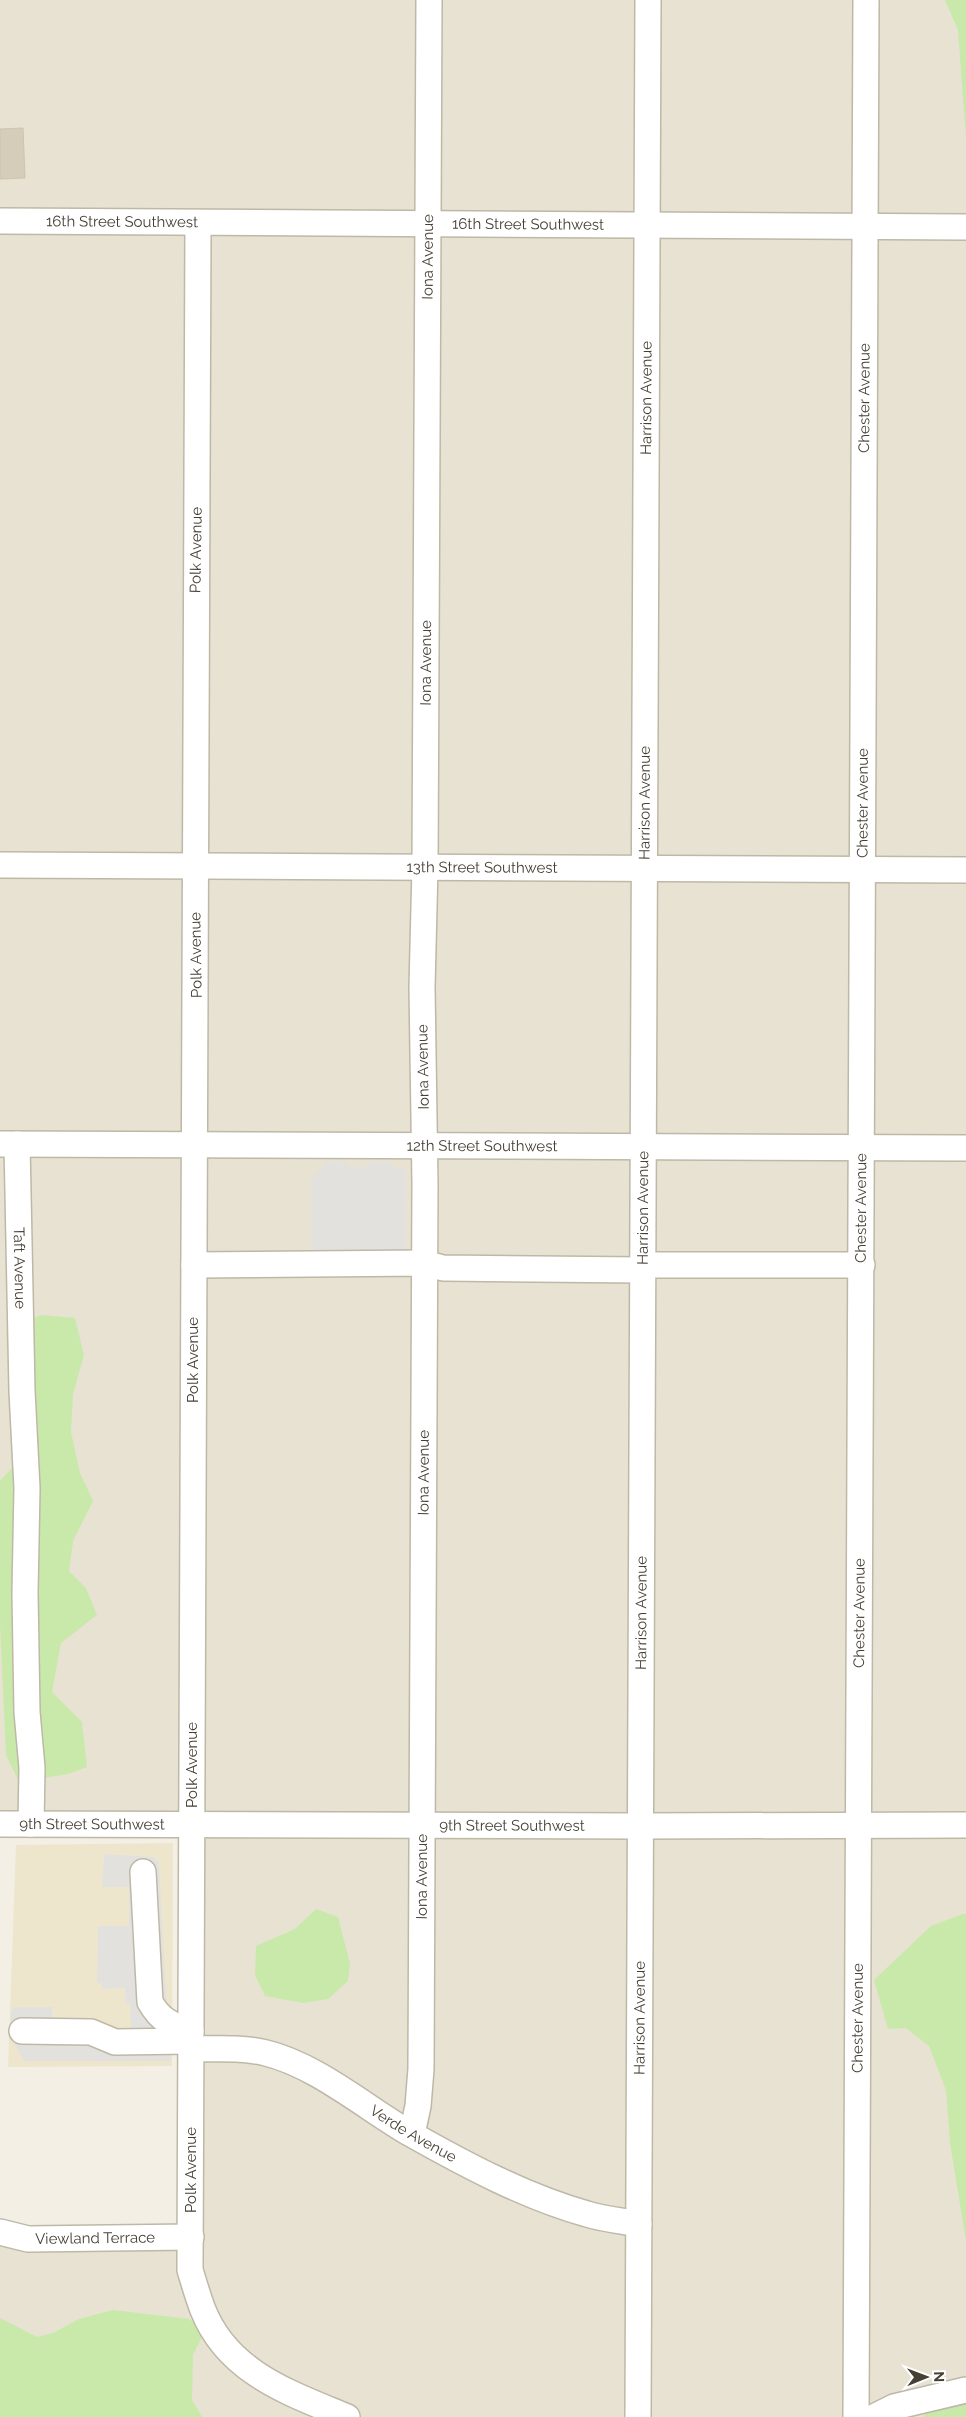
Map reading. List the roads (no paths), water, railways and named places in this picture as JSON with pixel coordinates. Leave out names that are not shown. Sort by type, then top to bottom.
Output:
[{"type":"street","name":"Iona Avenue","points":[[412,2134],[418,2106],[421,2069],[424,1264],[422,987],[425,867],[429,0]]},
{"type":"street","name":"Harrison Avenue","points":[[638,2417],[648,0]]},
{"type":"street","name":"Chester Avenue","points":[[856,2417],[866,0]]},
{"type":"street","name":"16th Street Southwest","points":[[0,221],[966,227]]},
{"type":"street","name":"Polk Avenue","points":[[198,223],[190,2270],[203,2311],[228,2351],[266,2381],[347,2417]]},
{"type":"street","name":"13th Street Southwest","points":[[0,865],[966,870]]},
{"type":"street","name":"12th Street Southwest","points":[[9,1144],[966,1148]]},
{"type":"street","name":"Taft Avenue","points":[[9,1144],[27,1488],[25,1593],[26,1712],[32,1768],[31,1824]]},
{"type":"street","points":[[194,1265],[424,1264],[443,1268],[862,1266]]},
{"type":"street","name":"9th Street Southwest","points":[[0,1824],[966,1825]]},
{"type":"street","points":[[143,1872],[150,2002],[157,2014],[165,2022],[191,2040]]},
{"type":"street","name":"Verde Avenue","points":[[22,2031],[90,2032],[115,2042],[191,2040],[244,2049],[289,2060],[318,2075],[412,2134],[486,2173],[545,2199],[587,2214],[639,2224]]},
{"type":"street","name":"Viewland Terrace","points":[[0,2232],[28,2238],[191,2237]]},
{"type":"street","points":[[874,2417],[894,2407],[966,2390]]}]
